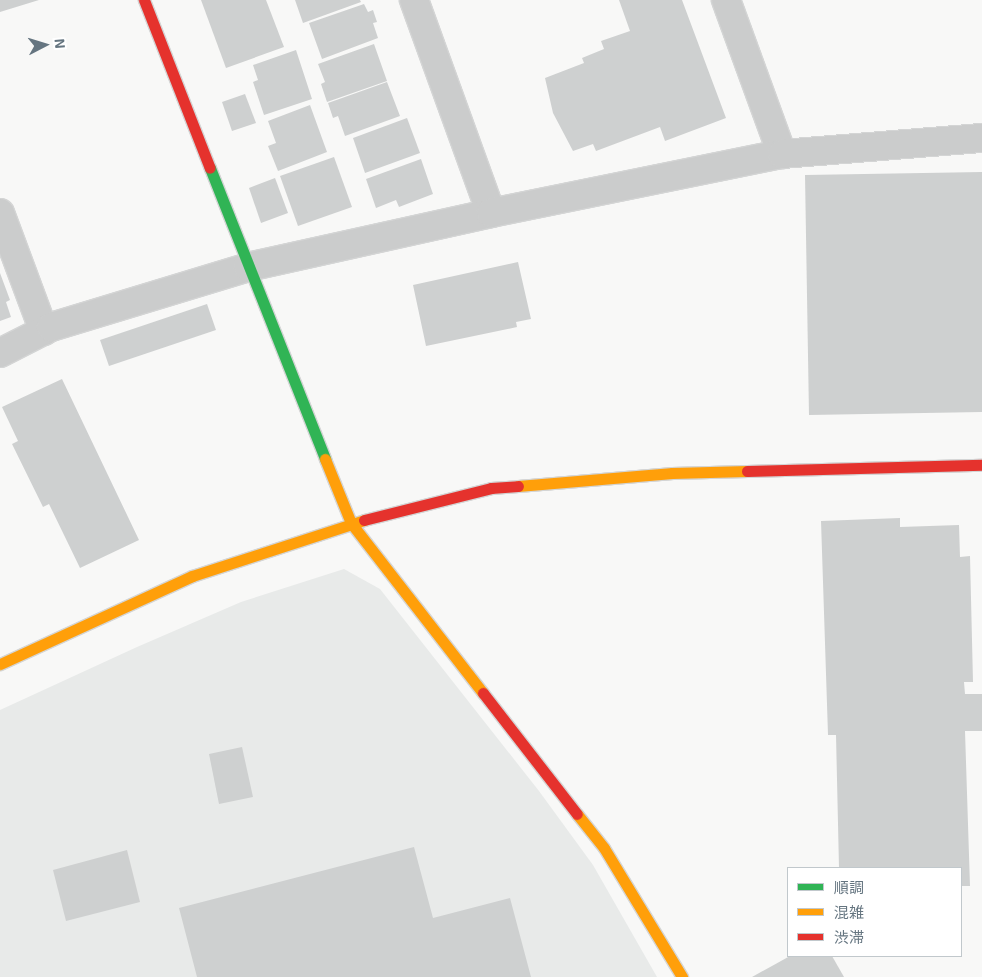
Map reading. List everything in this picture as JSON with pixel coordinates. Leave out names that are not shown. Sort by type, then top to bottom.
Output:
[{"type":"street","points":[[144,0],[350,523],[604,848],[682,977]]},
{"type":"street","points":[[414,0],[491,212]]},
{"type":"street","points":[[726,0],[782,154]]},
{"type":"street","points":[[0,353],[51,327],[248,268],[491,212],[782,154],[982,138]]},
{"type":"street","points":[[0,213],[44,332]]},
{"type":"street","points":[[0,664],[192,576],[350,523],[491,488],[672,473],[982,465]]},
{"type":"shaded area","points":[[344,569],[380,589],[539,791],[593,865],[657,977],[0,977],[0,710],[241,602]]},
{"type":"building","points":[[0,0],[39,0],[0,12]]},
{"type":"building","points":[[201,0],[266,0],[284,47],[226,68]]},
{"type":"building","points":[[295,0],[360,0],[361,2],[303,23]]},
{"type":"building","points":[[619,0],[682,0],[726,118],[665,141],[660,127],[596,151],[593,144],[573,151],[553,113],[545,78],[584,63],[582,58],[604,49],[601,41],[630,31]]},
{"type":"building","points":[[364,4],[368,12],[373,10],[377,22],[373,23],[378,38],[322,59],[309,23]]},
{"type":"building","points":[[374,44],[387,81],[327,102],[321,84],[325,82],[318,64]]},
{"type":"building","points":[[296,50],[312,99],[264,115],[253,82],[258,80],[253,65]]},
{"type":"building","points":[[387,82],[400,116],[345,136],[338,116],[333,118],[328,103]]},
{"type":"building","points":[[245,94],[256,123],[232,131],[222,102]]},
{"type":"building","points":[[310,105],[327,152],[278,171],[268,146],[276,143],[268,121]]},
{"type":"building","points":[[407,118],[420,153],[365,173],[353,138]]},
{"type":"building","points":[[334,157],[352,207],[298,226],[280,176]]},
{"type":"building","points":[[421,159],[433,194],[399,207],[396,200],[376,208],[366,179]]},
{"type":"building","points":[[982,172],[982,412],[809,415],[805,175]]},
{"type":"building","points":[[275,178],[288,213],[261,223],[249,188]]},
{"type":"building","points":[[518,262],[531,319],[516,322],[517,327],[426,346],[413,285]]},
{"type":"building","points":[[0,273],[10,300],[6,302],[11,317],[0,321]]},
{"type":"building","points":[[207,304],[216,330],[109,366],[100,340]]},
{"type":"building","points":[[62,379],[139,540],[80,568],[49,504],[43,507],[12,444],[18,441],[2,407]]},
{"type":"building","points":[[900,518],[900,527],[959,525],[960,557],[970,556],[973,682],[964,682],[965,694],[982,694],[982,731],[965,731],[970,886],[962,886],[962,867],[839,867],[836,735],[828,735],[821,521]]},
{"type":"building","points":[[242,747],[253,797],[219,804],[209,754]]},
{"type":"building","points":[[414,847],[433,918],[510,898],[531,977],[197,977],[179,908]]},
{"type":"building","points":[[127,850],[140,902],[66,921],[53,870]]},
{"type":"building","points":[[788,957],[833,957],[844,977],[752,977]]},
{"type":"traffic: fast","points":[[210,168],[325,459]]},
{"type":"traffic: slow","points":[[325,459],[351,523],[483,693]]},
{"type":"traffic: slow","points":[[518,486],[672,473],[747,471]]},
{"type":"traffic: slow","points":[[0,664],[192,576],[364,520]]},
{"type":"traffic: slow","points":[[577,814],[604,848],[682,977]]},
{"type":"traffic: jam","points":[[144,0],[210,168]]},
{"type":"traffic: jam","points":[[747,471],[982,465]]},
{"type":"traffic: jam","points":[[364,520],[491,488],[518,486]]},
{"type":"traffic: jam","points":[[483,693],[577,814]]}]
